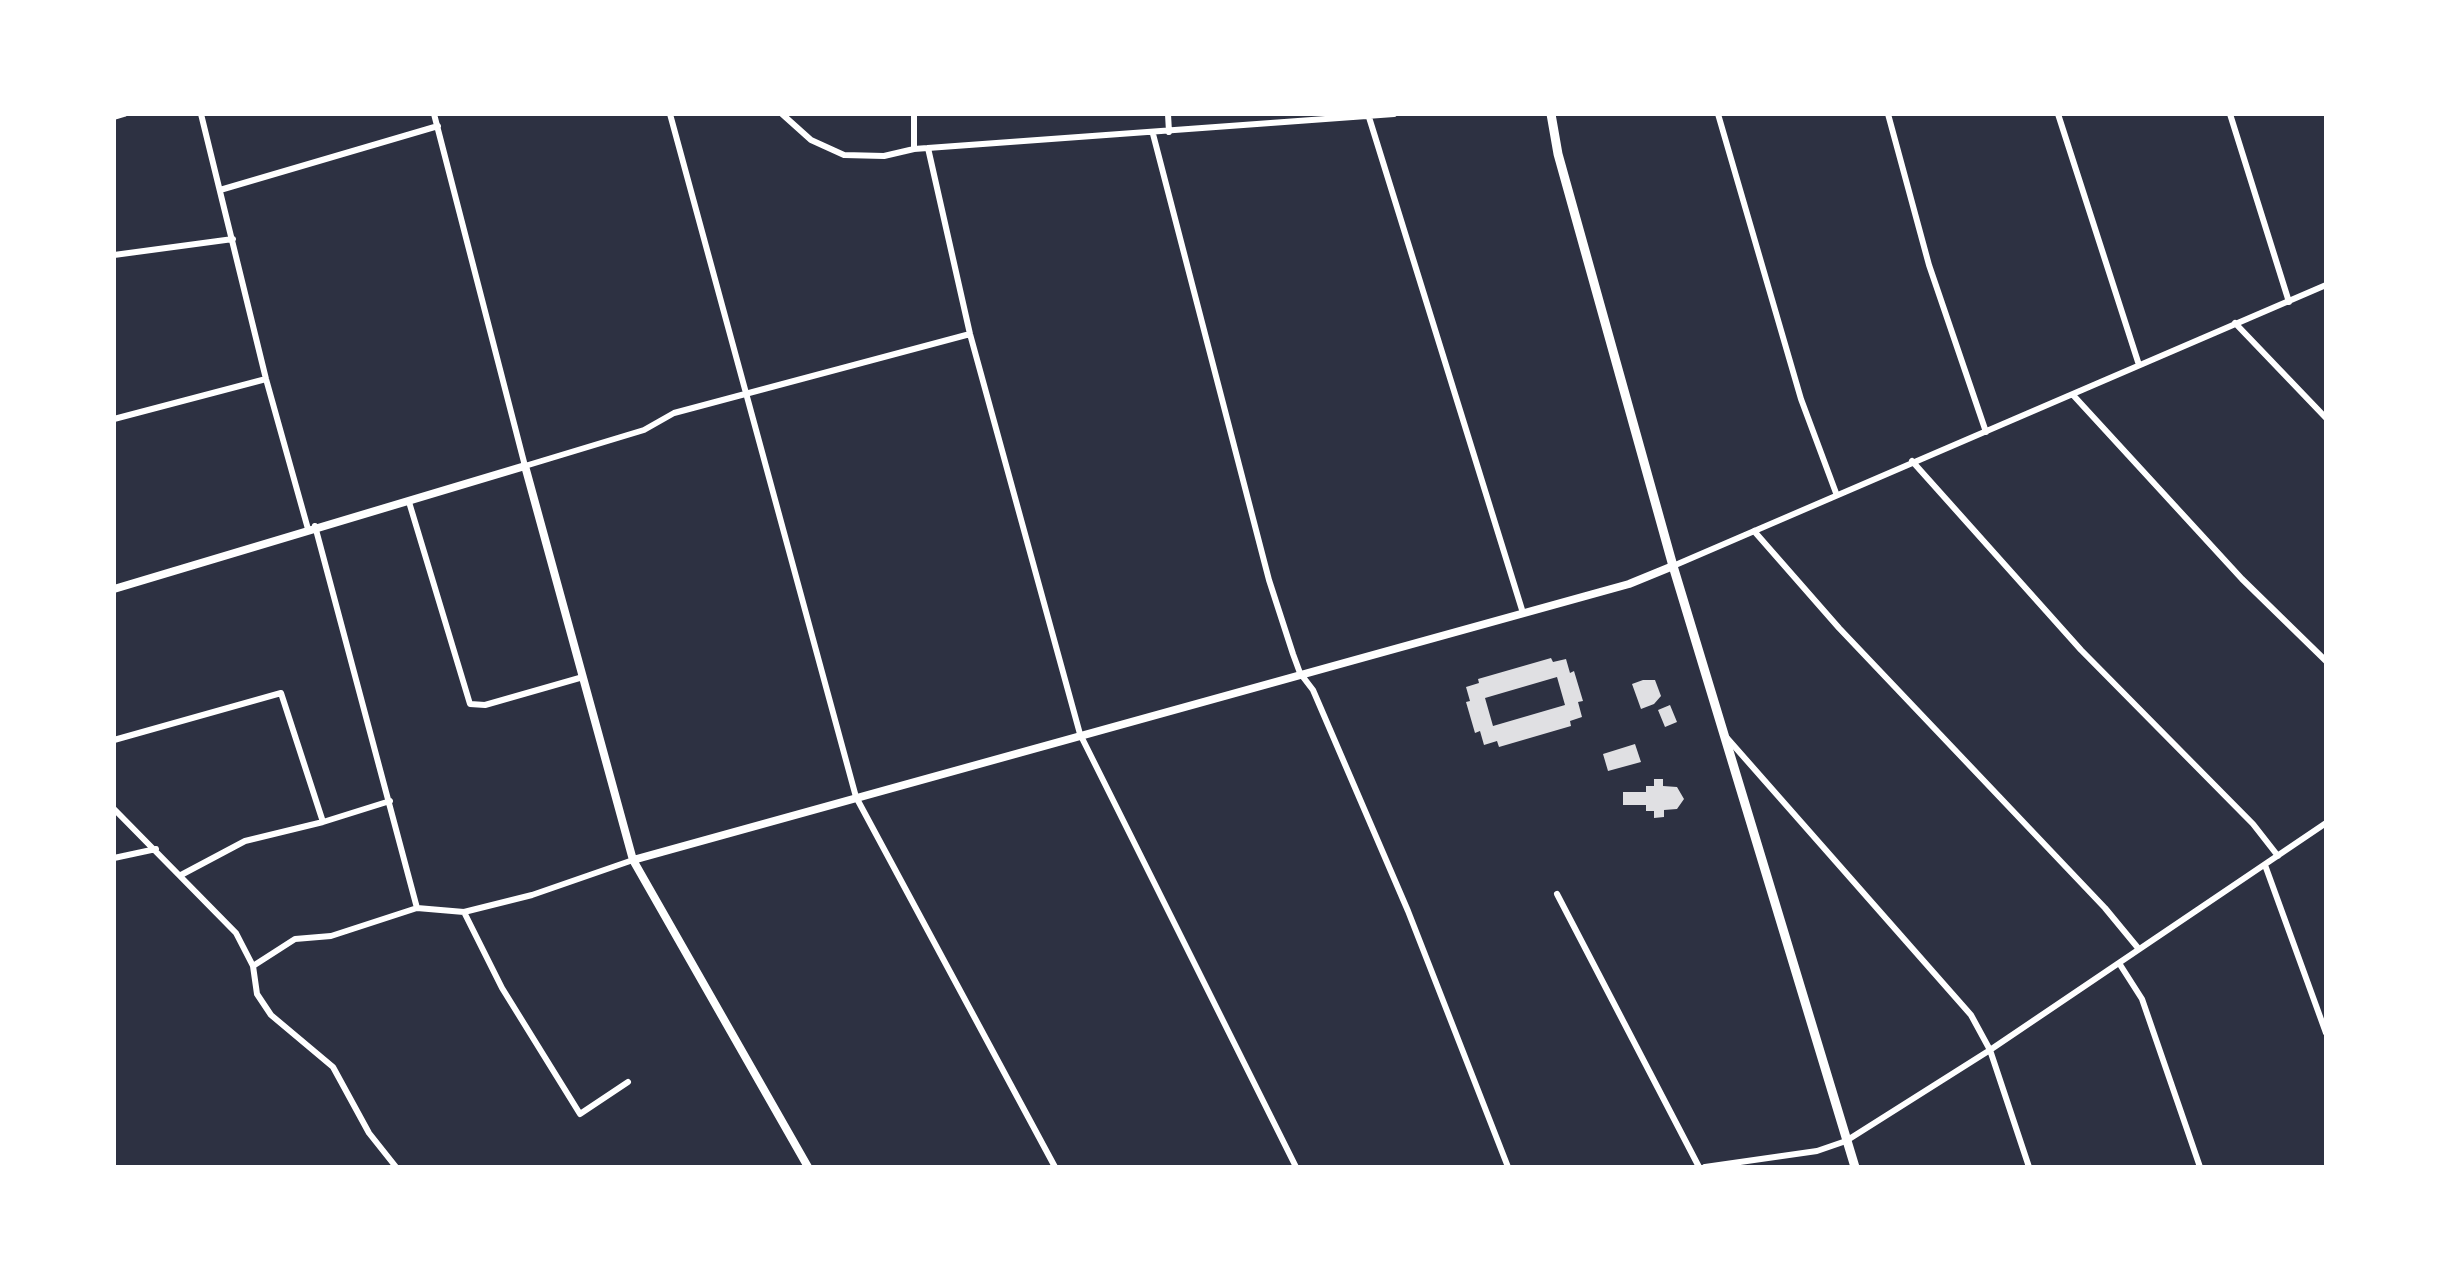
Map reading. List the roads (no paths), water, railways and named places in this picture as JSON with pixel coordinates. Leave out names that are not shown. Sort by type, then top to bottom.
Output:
[{"type":"main road","points":[[1551,114],[1558,154],[1673,566],[1855,1167]]},
{"type":"street","points":[[114,117],[124,114]]},
{"type":"street","points":[[201,114],[266,379],[390,801],[417,908]]},
{"type":"street","points":[[434,114],[525,466],[633,860],[808,1167]]},
{"type":"street","points":[[670,114],[856,797],[1055,1167]]},
{"type":"street","points":[[782,114],[811,140],[844,155],[884,156],[914,149],[1153,134],[1394,114]]},
{"type":"street","points":[[914,114],[914,149]]},
{"type":"street","points":[[1168,114],[1169,132]]},
{"type":"street","points":[[1718,114],[1801,399],[1836,493]]},
{"type":"street","points":[[1888,114],[1929,265],[1986,432]]},
{"type":"street","points":[[2058,114],[2139,365]]},
{"type":"street","points":[[2230,114],[2289,302]]},
{"type":"street","points":[[1369,115],[1523,613]]},
{"type":"street","points":[[220,190],[438,126]]},
{"type":"street","points":[[1153,134],[1269,580],[1300,673],[1313,690],[1408,911],[1508,1167]]},
{"type":"street","points":[[928,148],[970,334],[1080,734],[1296,1167]]},
{"type":"street","points":[[114,255],[233,239]]},
{"type":"street","points":[[253,966],[295,939],[331,936],[417,908],[464,912],[532,895],[633,860],[1629,584],[2326,285]]},
{"type":"street","points":[[2235,323],[2326,418]]},
{"type":"street","points":[[114,589],[644,430],[674,413],[970,334]]},
{"type":"street","points":[[114,419],[266,379]]},
{"type":"street","points":[[2073,395],[2242,579],[2326,661]]},
{"type":"street","points":[[1912,461],[2081,650],[2253,824],[2278,856]]},
{"type":"street","points":[[409,502],[470,704],[485,705],[583,677]]},
{"type":"street","points":[[1754,531],[1839,628],[2105,908],[2138,948]]},
{"type":"street","points":[[114,740],[281,693],[323,822]]},
{"type":"street","points":[[1721,731],[1971,1015],[1990,1050],[2029,1167]]},
{"type":"street","points":[[181,875],[245,841],[323,822],[390,801]]},
{"type":"street","points":[[114,809],[236,933],[253,966],[257,994],[264,1005],[333,1067],[369,1133],[396,1167]]},
{"type":"street","points":[[1705,1167],[1817,1151],[1846,1141],[1990,1050],[2326,823]]},
{"type":"street","points":[[114,858],[156,849]]},
{"type":"street","points":[[2265,865],[2326,1033]]},
{"type":"street","points":[[1557,894],[1699,1167]]},
{"type":"street","points":[[464,912],[502,988],[580,1114],[628,1082]]},
{"type":"street","points":[[2119,963],[2142,999],[2200,1167]]}]
